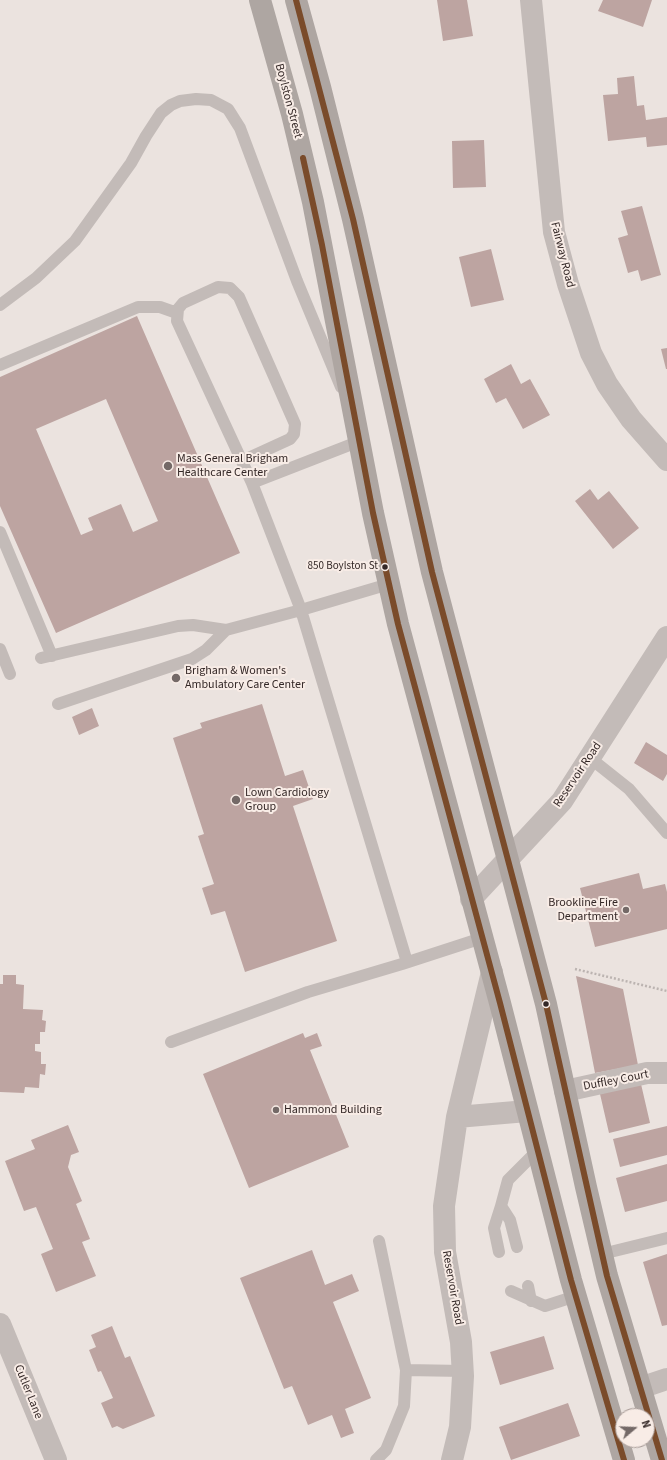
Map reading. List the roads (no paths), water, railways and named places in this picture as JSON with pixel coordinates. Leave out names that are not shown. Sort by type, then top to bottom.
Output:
[{"type":"highway","name":"Boylston Street","points":[[260,0],[292,114],[313,202],[389,584],[417,699],[492,972],[576,1296],[624,1460]]},
{"type":"highway","points":[[296,0],[354,219],[432,572],[546,1004],[602,1254],[662,1460]]},
{"type":"street","name":"Fairway Road","points":[[531,0],[554,232],[568,284],[591,354],[607,384],[631,419],[667,460]]},
{"type":"street","points":[[534,22],[547,0]]},
{"type":"street","name":"Reservoir Road","points":[[471,899],[562,801],[667,637]]},
{"type":"street","name":"Reservoir Road","points":[[452,1460],[460,1427],[463,1371],[461,1342],[445,1252],[445,1199],[457,1117],[492,972]]},
{"type":"street","name":"Duffley Court","points":[[565,1091],[647,1073],[667,1073]]},
{"type":"street","points":[[457,1117],[527,1111]]},
{"type":"street","name":"Cutler Lane","points":[[0,1324],[56,1460]]},
{"type":"street","points":[[640,1388],[667,1379]]},
{"type":"lane","points":[[0,305],[36,278],[75,241],[131,163],[161,113],[171,105],[180,101],[196,99],[215,101],[228,109],[240,128],[297,281],[358,433],[252,483]]},
{"type":"lane","points":[[242,461],[290,439],[295,430],[294,421],[239,297],[234,291],[226,287],[214,288],[183,303],[177,313],[178,325],[252,483],[301,610],[408,962]]},
{"type":"lane","points":[[0,365],[138,307],[160,307],[177,313]]},
{"type":"lane","points":[[0,532],[46,657],[178,626],[193,624],[226,630],[389,584]]},
{"type":"lane","points":[[58,704],[192,659],[206,650],[226,630]]},
{"type":"lane","points":[[0,649],[10,674]]},
{"type":"lane","points":[[590,758],[629,789],[667,833]]},
{"type":"lane","points":[[171,1042],[308,992],[482,938]]},
{"type":"lane","points":[[499,1252],[494,1228],[508,1180],[538,1151]]},
{"type":"lane","points":[[501,1206],[510,1220],[517,1247]]},
{"type":"lane","points":[[602,1254],[667,1238]]},
{"type":"lane","points":[[376,1460],[386,1450],[404,1406],[406,1370],[379,1241]]},
{"type":"lane","points":[[528,1286],[531,1301]]},
{"type":"lane","points":[[511,1291],[545,1306],[576,1296]]},
{"type":"lane","points":[[406,1370],[463,1371]]},
{"type":"place","name":"Mass General Brigham Healthcare Center","points":[[168,466]]},
{"type":"place","name":"850 Boylston St","points":[[385,567]]},
{"type":"place","name":"Brigham & Women's Ambulatory Care Center","points":[[176,678]]},
{"type":"place","name":"Lown Cardiology Group","points":[[236,800]]},
{"type":"place","name":"Brookline Fire Department","points":[[626,910]]},
{"type":"place","name":"Hammond Building","points":[[276,1110]]}]
